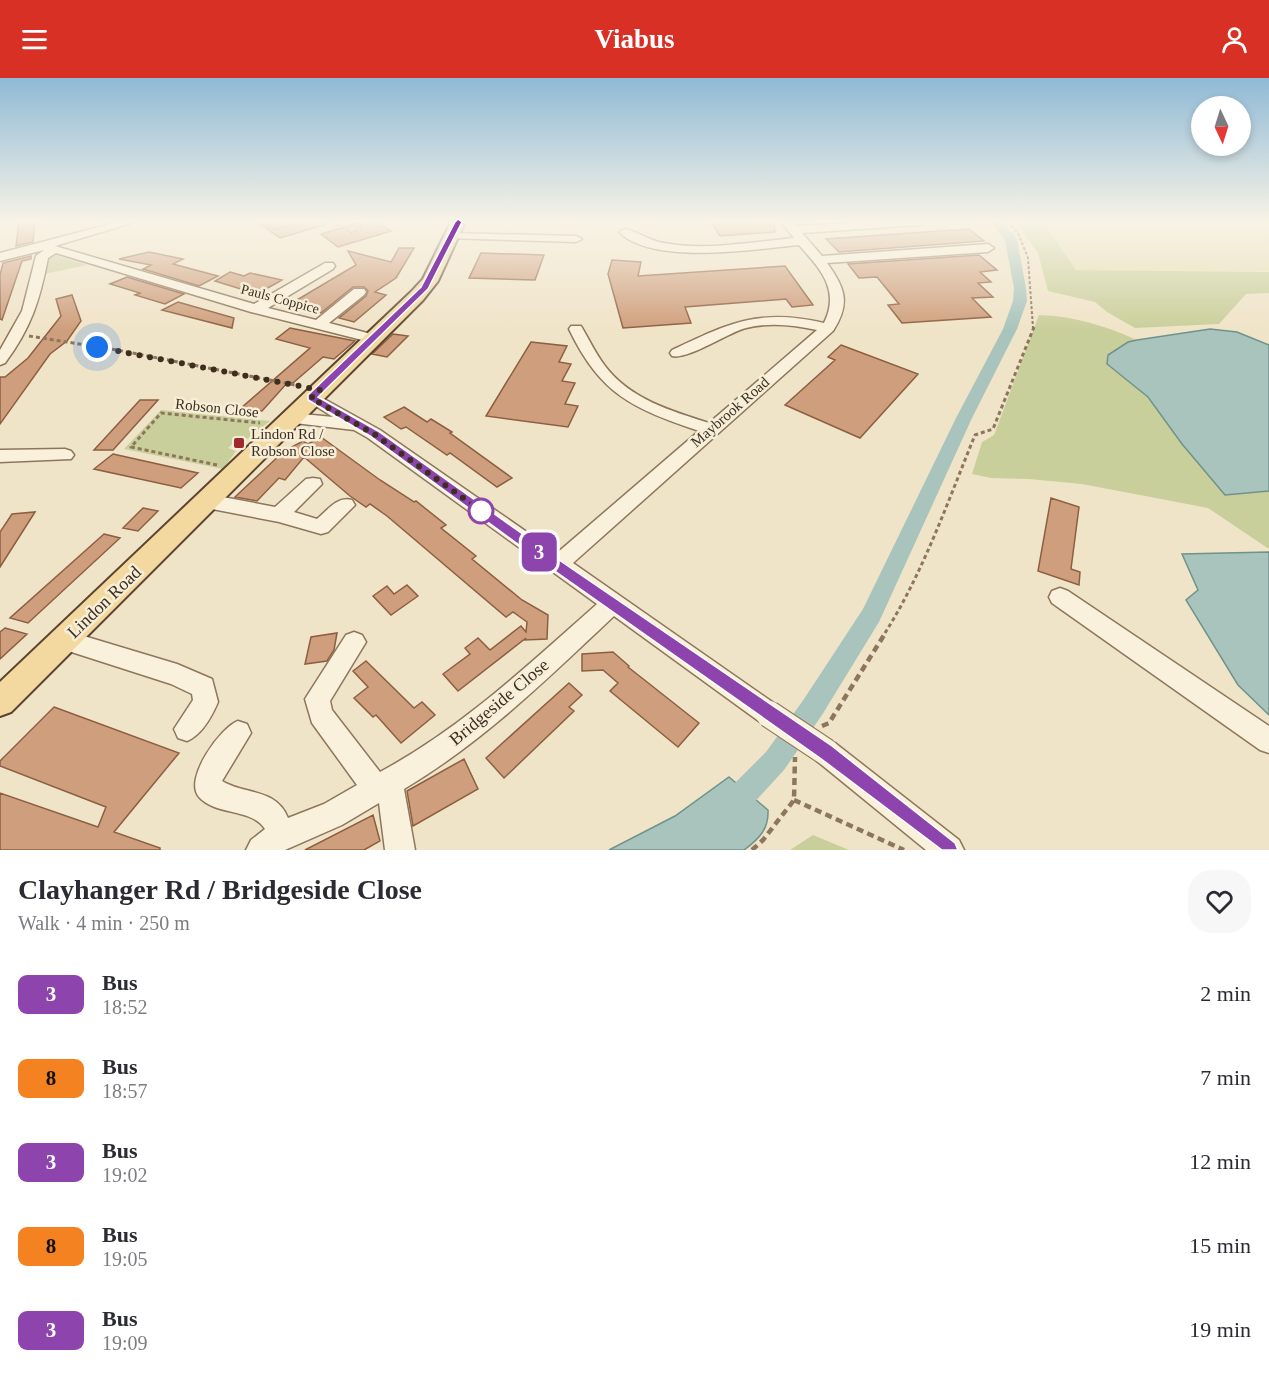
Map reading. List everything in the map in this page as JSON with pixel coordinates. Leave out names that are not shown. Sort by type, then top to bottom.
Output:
[{"type":"main road","name":"Lindon Road","points":[[0,702],[374,339],[430,281],[441,258]]},
{"type":"street","points":[[0,360],[19,334],[32,308],[42,258]]},
{"type":"street","name":"Pauls Coppice","points":[[84,258],[256,309],[374,339]]},
{"type":"street","points":[[816,260],[844,258]]},
{"type":"street","points":[[677,353],[741,324],[785,321],[804,322],[828,328],[836,313],[838,298],[834,282],[816,260]]},
{"type":"street","points":[[256,309],[329,266]]},
{"type":"street","points":[[319,325],[359,292]]},
{"type":"street","name":"Maybrook Road","points":[[557,565],[828,328]]},
{"type":"street","points":[[576,329],[591,360],[623,394],[654,410],[710,429]]},
{"type":"street","points":[[315,394],[769,714],[820,741],[949,850]]},
{"type":"street","points":[[288,421],[361,426]]},
{"type":"street","points":[[0,456],[65,454]]},
{"type":"street","points":[[279,515],[313,484]]},
{"type":"street","points":[[207,501],[279,515],[321,527],[345,505]]},
{"type":"street","points":[[1060,597],[1269,741]]},
{"type":"street","name":"Bridgeside Close","points":[[271,843],[332,814],[429,759],[503,704],[613,603]]},
{"type":"street","points":[[64,640],[177,675],[203,687],[206,702],[187,729]]},
{"type":"street","points":[[354,642],[317,699],[321,715],[383,785],[400,850]]},
{"type":"street","points":[[238,733],[210,773],[208,787],[223,797],[259,806],[274,817],[271,843]]},
{"type":"path","points":[[820,741],[895,618],[937,528],[975,435],[993,429],[1034,326],[1030,258]]},
{"type":"path","points":[[19,334],[117,350],[315,394]]},
{"type":"path","name":"Robson Close","points":[[239,469],[131,447],[161,413],[288,421]]},
{"type":"path","points":[[752,850],[763,840],[794,800],[795,753]]},
{"type":"path","points":[[794,800],[904,850]]},
{"type":"shaded area","points":[[1068,258],[1269,258],[1269,271],[1076,270]]},
{"type":"green space","points":[[48,258],[66,258],[88,265],[44,274]]},
{"type":"green space","points":[[1039,258],[1068,258],[1076,270],[1269,272],[1269,293],[1246,294],[1219,324],[1135,328],[1107,312],[1095,302],[1048,291]]},
{"type":"green space","points":[[1039,315],[1065,317],[1090,323],[1137,340],[1128,342],[1107,365],[1148,397],[1182,444],[1225,495],[1269,491],[1269,549],[1208,508],[1082,484],[991,478],[972,474],[982,442],[994,435]]},
{"type":"green space","points":[[161,410],[270,421],[248,439],[239,438],[228,448],[236,451],[223,469],[124,449]]},
{"type":"green space","points":[[813,835],[849,850],[790,850]]},
{"type":"water","points":[[1210,329],[1237,332],[1269,345],[1269,491],[1225,495],[1182,444],[1148,397],[1107,364],[1108,355],[1128,342]]},
{"type":"water","points":[[1269,552],[1269,715],[1238,685],[1186,600],[1198,590],[1182,554]]},
{"type":"water","points":[[729,777],[768,810],[767,823],[762,833],[744,850],[609,850],[675,816]]},
{"type":"building","points":[[31,258],[22,261],[2,320],[0,319],[0,275],[3,263]]},
{"type":"building","points":[[178,258],[183,259],[173,264],[218,276],[199,286],[143,269],[151,265],[119,259]]},
{"type":"building","points":[[352,258],[375,258],[391,262],[393,258],[408,258],[396,278],[375,292],[386,295],[354,322],[339,318],[366,296],[368,291],[364,287],[353,287],[321,313],[290,304],[356,265]]},
{"type":"building","points":[[479,258],[543,258],[535,280],[469,278]]},
{"type":"building","points":[[935,258],[983,258],[997,270],[980,272],[991,282],[978,283],[993,297],[972,298],[991,317],[902,323],[888,305],[899,304],[877,277],[859,278],[848,264]]},
{"type":"building","points":[[612,260],[641,262],[638,276],[785,266],[813,305],[792,307],[786,299],[685,307],[691,323],[623,328],[608,274]]},
{"type":"building","points":[[230,272],[244,276],[250,273],[282,280],[257,294],[215,281]]},
{"type":"building","points":[[127,277],[184,294],[165,304],[110,284]]},
{"type":"building","points":[[72,295],[81,321],[67,341],[50,354],[0,424],[0,377],[5,377],[28,358],[61,316],[56,299]]},
{"type":"building","points":[[178,302],[234,318],[232,328],[162,310]]},
{"type":"building","points":[[290,328],[355,341],[334,359],[323,357],[293,383],[288,382],[262,411],[240,409],[310,348],[276,339]]},
{"type":"building","points":[[393,334],[408,336],[387,357],[372,354]]},
{"type":"building","points":[[531,342],[567,346],[559,362],[571,364],[562,381],[575,383],[565,404],[578,406],[568,427],[486,416]]},
{"type":"building","points":[[841,345],[918,374],[860,438],[785,405],[835,360],[828,357]]},
{"type":"building","points":[[140,400],[158,400],[113,450],[94,450]]},
{"type":"building","points":[[404,407],[427,422],[431,419],[452,432],[450,433],[512,478],[497,487],[450,453],[447,455],[406,427],[401,429],[384,417]]},
{"type":"building","points":[[321,437],[380,480],[414,502],[416,501],[446,525],[441,528],[476,556],[472,559],[522,600],[548,615],[547,639],[525,640],[526,638],[458,691],[443,674],[470,654],[465,648],[478,638],[490,650],[521,626],[526,632],[527,622],[513,612],[506,617],[387,516],[370,504],[366,507],[350,496],[304,457],[285,480],[279,478],[257,501],[235,497],[284,451],[303,441],[308,444]]},
{"type":"building","points":[[113,454],[198,473],[181,488],[94,469]]},
{"type":"building","points":[[1051,498],[1079,507],[1071,569],[1080,572],[1079,585],[1038,571]]},
{"type":"building","points":[[143,508],[158,511],[138,531],[123,528]]},
{"type":"building","points":[[35,512],[0,567],[0,532],[12,514]]},
{"type":"building","points":[[104,534],[120,538],[28,623],[10,618]]},
{"type":"building","points":[[407,585],[418,596],[391,615],[373,596],[387,586],[394,594]]},
{"type":"building","points":[[5,628],[27,634],[0,659],[0,632]]},
{"type":"building","points":[[337,633],[334,650],[327,661],[305,664],[311,637]]},
{"type":"building","points":[[613,652],[628,667],[699,723],[678,747],[610,691],[618,683],[603,670],[582,671],[582,654]]},
{"type":"building","points":[[366,661],[414,708],[422,702],[435,715],[401,743],[376,715],[373,717],[354,698],[368,687],[353,671]]},
{"type":"building","points":[[569,683],[582,695],[569,707],[574,711],[504,778],[486,758]]},
{"type":"building","points":[[54,707],[179,753],[114,832],[160,848],[160,850],[0,850],[0,793],[98,827],[106,807],[0,766],[0,761]]},
{"type":"building","points":[[464,759],[478,789],[413,826],[407,791]]},
{"type":"building","points":[[373,815],[380,841],[364,850],[305,850]]},
{"type":"waterway","points":[[730,808],[775,761],[813,707],[871,615],[964,418],[1010,329],[1020,301],[1014,258]]},
{"type":"bus line","name":"3","points":[[441,258],[425,288],[311,398],[374,434],[557,565],[826,752],[949,850]]},
{"type":"place","name":"Lindon Rd / Robson Close","points":[[239,443]]},
{"type":"route","points":[[97,347],[320,390],[311,398],[374,434],[484,513],[481,511]]}]
